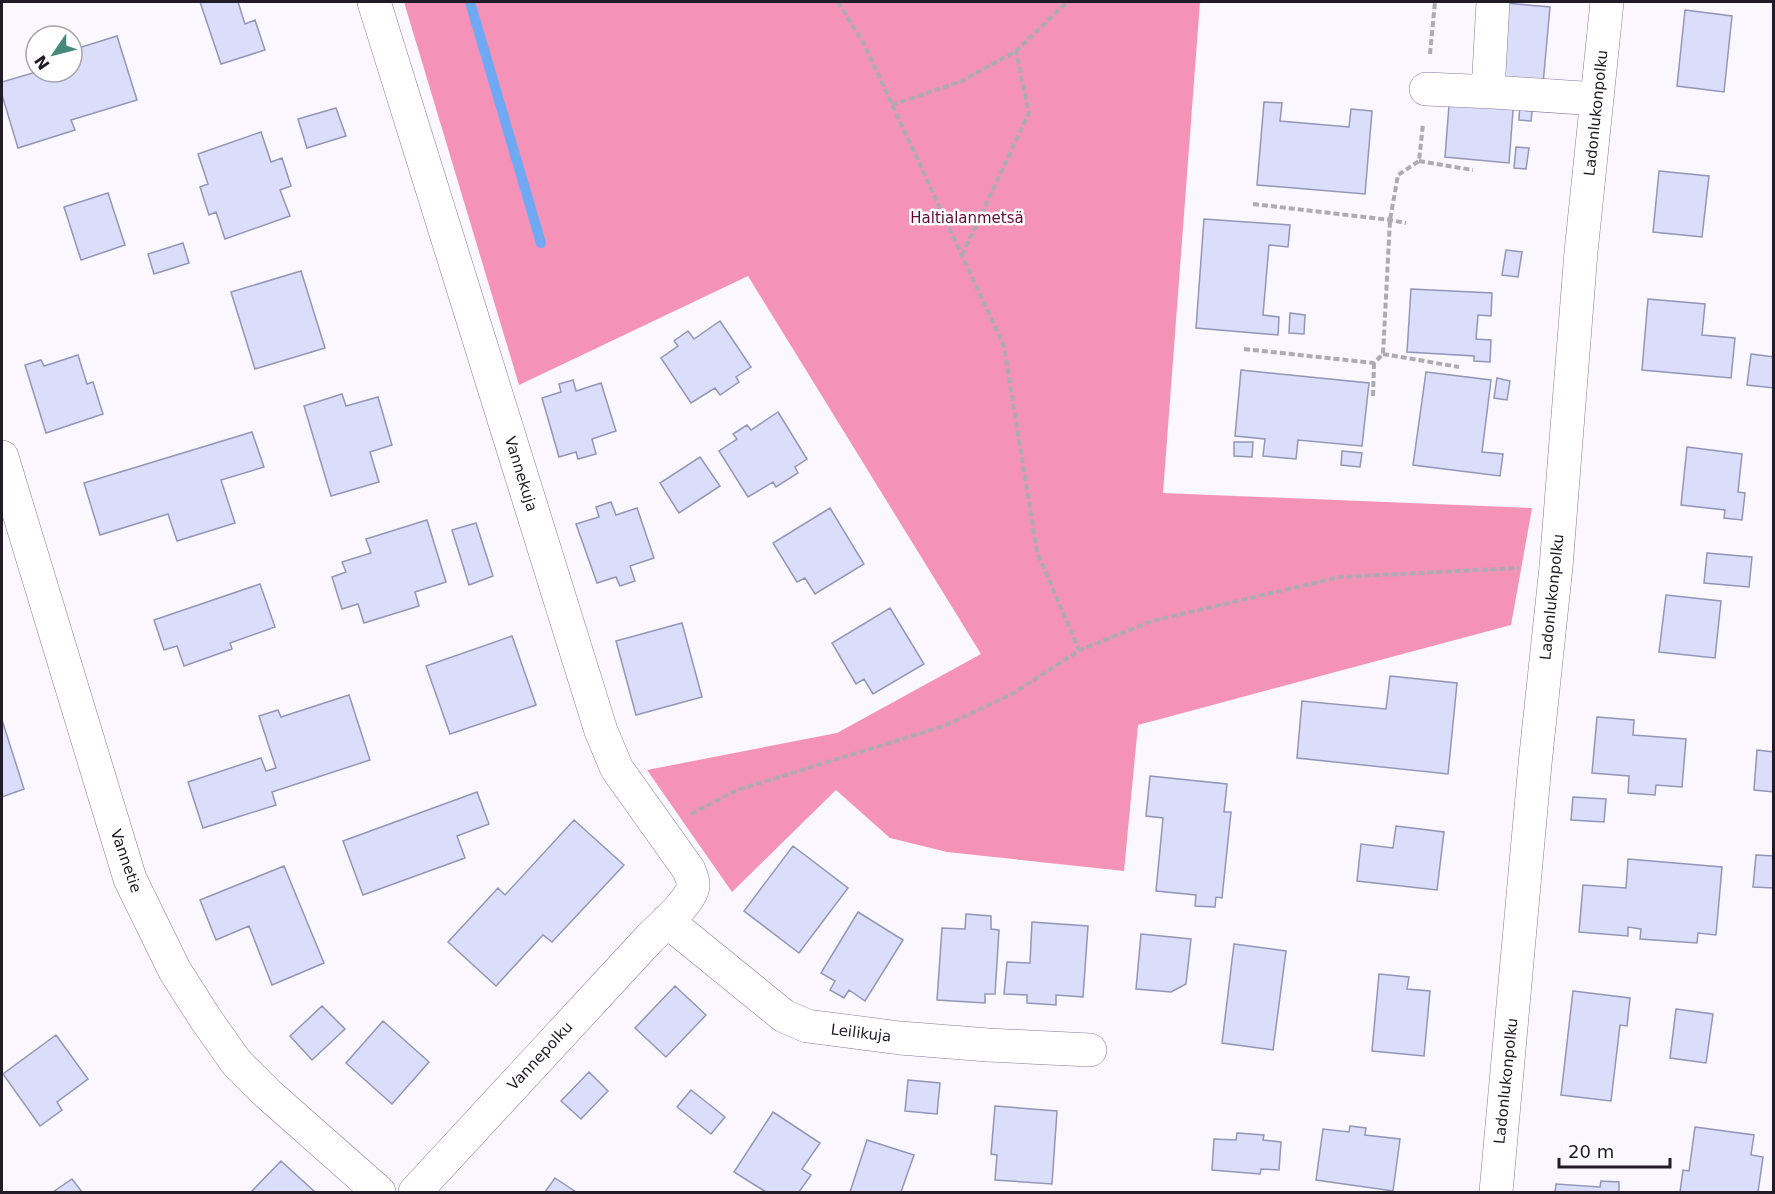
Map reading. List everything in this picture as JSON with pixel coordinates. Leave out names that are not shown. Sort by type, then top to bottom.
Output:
[{"type":"street","name":"Vannekuja","points":[[374,2],[601,731],[617,768],[689,870],[694,886],[690,895],[667,921]]},
{"type":"street","points":[[1488,91],[1493,2]]},
{"type":"street","name":"Ladonlukonpolku","points":[[1496,1192],[1534,774],[1556,567],[1580,264],[1607,2]]},
{"type":"street","points":[[1426,89],[1597,99]]},
{"type":"street","name":"Vannetie","points":[[2,457],[130,879],[170,961],[204,1018],[236,1062],[268,1094],[379,1192]]},
{"type":"street","name":"Leilikuja","points":[[667,921],[784,1016],[807,1026],[988,1046],[1090,1050]]},
{"type":"street","name":"Vannepolku","points":[[415,1192],[667,921]]},
{"type":"path","points":[[838,2],[864,44],[1005,346],[1037,552],[1080,650]]},
{"type":"path","points":[[892,105],[962,81],[1016,51],[1067,2]]},
{"type":"path","points":[[1419,161],[1435,2]]},
{"type":"path","points":[[962,255],[1029,113],[1016,51]]},
{"type":"path","points":[[1373,396],[1374,363],[1383,354],[1390,220],[1398,175],[1419,161],[1473,170]]},
{"type":"path","points":[[1253,204],[1406,223]]},
{"type":"path","points":[[1244,349],[1374,363]]},
{"type":"path","points":[[1383,354],[1459,367]]},
{"type":"path","points":[[660,831],[737,790],[944,726],[1012,694],[1080,650],[1152,621],[1340,577],[1556,567]]},
{"type":"green space","name":"Haltialanmetsä","points":[[404,2],[1200,2],[1163,493],[1532,508],[1511,625],[1138,725],[1124,871],[947,852],[890,838],[836,790],[732,892],[647,770],[837,733],[981,654],[748,276],[519,385]]},
{"type":"building","points":[[200,2],[238,2],[245,24],[255,20],[265,50],[221,64]]},
{"type":"building","points":[[1505,3],[1550,7],[1543,84],[1498,80]]},
{"type":"building","points":[[1685,10],[1732,16],[1724,92],[1677,86]]},
{"type":"building","points":[[117,36],[137,100],[71,120],[75,130],[18,148],[2,95],[2,82],[24,76],[24,84],[84,84],[84,46]]},
{"type":"building","points":[[1450,92],[1514,98],[1509,163],[1445,157]]},
{"type":"building","points":[[1520,101],[1533,102],[1531,121],[1519,120]]},
{"type":"building","points":[[1264,102],[1282,103],[1280,121],[1349,127],[1351,109],[1372,111],[1365,194],[1257,185]]},
{"type":"building","points":[[336,108],[346,136],[307,148],[298,119]]},
{"type":"building","points":[[261,132],[271,162],[282,158],[291,186],[280,190],[290,216],[225,239],[216,212],[209,215],[200,187],[208,184],[198,154]]},
{"type":"building","points":[[1516,147],[1529,148],[1526,169],[1514,168]]},
{"type":"building","points":[[1659,171],[1709,176],[1702,237],[1653,232]]},
{"type":"building","points":[[108,193],[125,245],[81,260],[64,207]]},
{"type":"building","points":[[1204,219],[1290,225],[1288,247],[1269,245],[1263,315],[1279,317],[1278,335],[1196,328]]},
{"type":"building","points":[[183,243],[189,263],[154,274],[148,254]]},
{"type":"building","points":[[1506,250],[1522,252],[1518,277],[1502,275]]},
{"type":"building","points":[[301,271],[325,348],[255,369],[231,292]]},
{"type":"building","points":[[1411,289],[1492,293],[1491,316],[1478,315],[1476,339],[1491,340],[1490,362],[1474,361],[1474,356],[1407,352]]},
{"type":"building","points":[[1648,299],[1705,304],[1702,335],[1735,338],[1731,378],[1642,370]]},
{"type":"building","points":[[1290,313],[1305,315],[1304,334],[1289,333]]},
{"type":"building","points":[[720,321],[751,367],[736,377],[739,382],[720,395],[715,388],[691,403],[661,358],[678,346],[674,341],[688,331],[694,339]]},
{"type":"building","points":[[1751,354],[1774,357],[1774,388],[1747,385]]},
{"type":"building","points":[[78,355],[87,384],[93,382],[103,414],[46,433],[25,365],[41,360],[44,366]]},
{"type":"building","points":[[1241,370],[1369,383],[1362,446],[1298,440],[1296,459],[1263,456],[1265,439],[1235,436]]},
{"type":"building","points":[[1426,372],[1491,380],[1482,452],[1503,454],[1500,476],[1413,465]]},
{"type":"building","points":[[1497,378],[1510,381],[1507,400],[1494,398]]},
{"type":"building","points":[[573,380],[576,391],[601,383],[616,431],[592,439],[596,454],[578,459],[576,452],[559,457],[542,398],[561,392],[559,384]]},
{"type":"building","points":[[342,394],[346,406],[378,397],[392,445],[370,452],[379,482],[331,496],[304,406]]},
{"type":"building","points":[[778,412],[807,459],[795,467],[798,473],[776,487],[773,482],[748,497],[719,451],[737,439],[733,434],[747,425],[751,430]]},
{"type":"building","points":[[252,432],[264,467],[221,480],[235,523],[177,541],[168,514],[100,535],[84,483]]},
{"type":"building","points":[[1234,442],[1253,442],[1252,457],[1234,456]]},
{"type":"building","points":[[1687,447],[1742,454],[1738,492],[1745,493],[1742,520],[1724,518],[1725,510],[1681,505]]},
{"type":"building","points":[[1342,451],[1362,453],[1360,467],[1341,465]]},
{"type":"building","points":[[700,457],[720,486],[679,513],[660,483]]},
{"type":"building","points":[[611,502],[616,515],[637,508],[654,558],[630,566],[635,581],[620,586],[616,577],[597,583],[576,524],[599,517],[596,507]]},
{"type":"building","points":[[830,508],[864,564],[815,594],[805,578],[797,582],[773,543]]},
{"type":"building","points":[[427,520],[446,582],[415,592],[419,606],[364,623],[358,604],[342,609],[332,577],[346,572],[342,562],[371,553],[366,539]]},
{"type":"building","points":[[476,523],[493,576],[469,585],[452,530]]},
{"type":"building","points":[[1707,553],[1752,557],[1749,587],[1704,583]]},
{"type":"building","points":[[260,584],[275,627],[230,643],[232,649],[184,666],[177,646],[164,650],[154,620]]},
{"type":"building","points":[[1666,595],[1721,601],[1715,658],[1659,652]]},
{"type":"building","points":[[890,608],[924,664],[873,694],[864,679],[856,684],[832,643]]},
{"type":"building","points":[[682,623],[702,697],[636,715],[616,641]]},
{"type":"building","points":[[512,636],[536,705],[450,734],[426,666]]},
{"type":"building","points":[[1390,676],[1457,683],[1448,774],[1297,758],[1302,701],[1386,709]]},
{"type":"building","points":[[349,695],[370,760],[272,792],[276,805],[203,828],[188,782],[261,758],[266,771],[276,768],[259,716],[278,710],[281,717]]},
{"type":"building","points":[[1597,717],[1634,720],[1633,735],[1686,739],[1682,787],[1656,785],[1655,795],[1628,793],[1629,776],[1592,773]]},
{"type":"building","points":[[2,720],[24,789],[2,797]]},
{"type":"building","points":[[1757,750],[1774,752],[1774,792],[1754,790]]},
{"type":"building","points":[[1150,776],[1227,784],[1224,812],[1231,812],[1222,898],[1216,897],[1215,907],[1195,906],[1196,895],[1156,891],[1163,818],[1146,816]]},
{"type":"building","points":[[477,792],[489,824],[457,836],[465,858],[363,895],[343,841]]},
{"type":"building","points":[[1573,797],[1606,799],[1604,822],[1571,820]]},
{"type":"building","points":[[574,820],[624,865],[552,942],[543,935],[496,986],[448,942],[498,888],[505,895]]},
{"type":"building","points":[[1396,826],[1444,832],[1437,890],[1357,881],[1361,844],[1393,848]]},
{"type":"building","points":[[793,846],[848,888],[799,953],[744,911]]},
{"type":"building","points":[[1756,855],[1774,856],[1774,888],[1753,887]]},
{"type":"building","points":[[1628,859],[1722,867],[1716,935],[1698,933],[1697,943],[1640,939],[1641,929],[1628,927],[1628,936],[1579,932],[1583,885],[1626,888]]},
{"type":"building","points":[[284,866],[324,963],[272,985],[249,926],[216,940],[200,900]]},
{"type":"building","points":[[858,912],[903,940],[865,1001],[849,990],[844,998],[830,990],[835,981],[821,973]]},
{"type":"building","points":[[966,914],[991,916],[991,929],[999,930],[995,994],[985,994],[985,1003],[937,1000],[942,928],[965,929]]},
{"type":"building","points":[[1032,922],[1088,926],[1083,997],[1056,995],[1056,1005],[1027,1003],[1027,995],[1004,994],[1007,962],[1030,963]]},
{"type":"building","points":[[1141,934],[1191,939],[1186,984],[1171,992],[1136,989]]},
{"type":"building","points":[[1234,944],[1286,951],[1273,1050],[1222,1043]]},
{"type":"building","points":[[1379,974],[1409,977],[1407,989],[1430,991],[1424,1056],[1372,1051]]},
{"type":"building","points":[[675,986],[706,1015],[666,1057],[635,1028]]},
{"type":"building","points":[[1573,991],[1630,998],[1627,1026],[1620,1025],[1611,1101],[1561,1095]]},
{"type":"building","points":[[322,1006],[345,1029],[312,1060],[290,1036]]},
{"type":"building","points":[[1676,1009],[1713,1014],[1706,1063],[1670,1058]]},
{"type":"building","points":[[383,1021],[429,1062],[392,1104],[346,1063]]},
{"type":"building","points":[[56,1035],[88,1079],[57,1102],[62,1110],[40,1126],[3,1074]]},
{"type":"building","points":[[589,1072],[608,1091],[581,1119],[561,1101]]},
{"type":"building","points":[[908,1080],[940,1083],[937,1114],[905,1111]]},
{"type":"building","points":[[691,1090],[725,1117],[711,1134],[677,1107]]},
{"type":"building","points":[[995,1106],[1057,1111],[1052,1184],[995,1180],[997,1155],[991,1154]]},
{"type":"building","points":[[773,1112],[820,1143],[802,1169],[811,1175],[799,1192],[766,1192],[734,1172]]},
{"type":"building","points":[[1350,1126],[1366,1128],[1365,1135],[1400,1139],[1393,1191],[1316,1180],[1323,1129],[1349,1132]]},
{"type":"building","points":[[1695,1127],[1754,1135],[1751,1155],[1763,1157],[1758,1192],[1680,1192],[1683,1170],[1689,1171]]},
{"type":"building","points":[[1237,1133],[1264,1135],[1263,1140],[1281,1142],[1279,1170],[1261,1169],[1260,1174],[1212,1170],[1214,1139],[1236,1140]]},
{"type":"building","points":[[867,1140],[914,1155],[901,1192],[850,1192]]},
{"type":"building","points":[[281,1161],[315,1192],[251,1192]]},
{"type":"building","points":[[555,1178],[576,1192],[545,1192]]},
{"type":"building","points":[[72,1179],[82,1192],[53,1192]]},
{"type":"building","points":[[1601,1181],[1619,1182],[1619,1192],[1555,1192],[1556,1184],[1600,1187]]},
{"type":"waterway","points":[[470,2],[541,243]]}]
